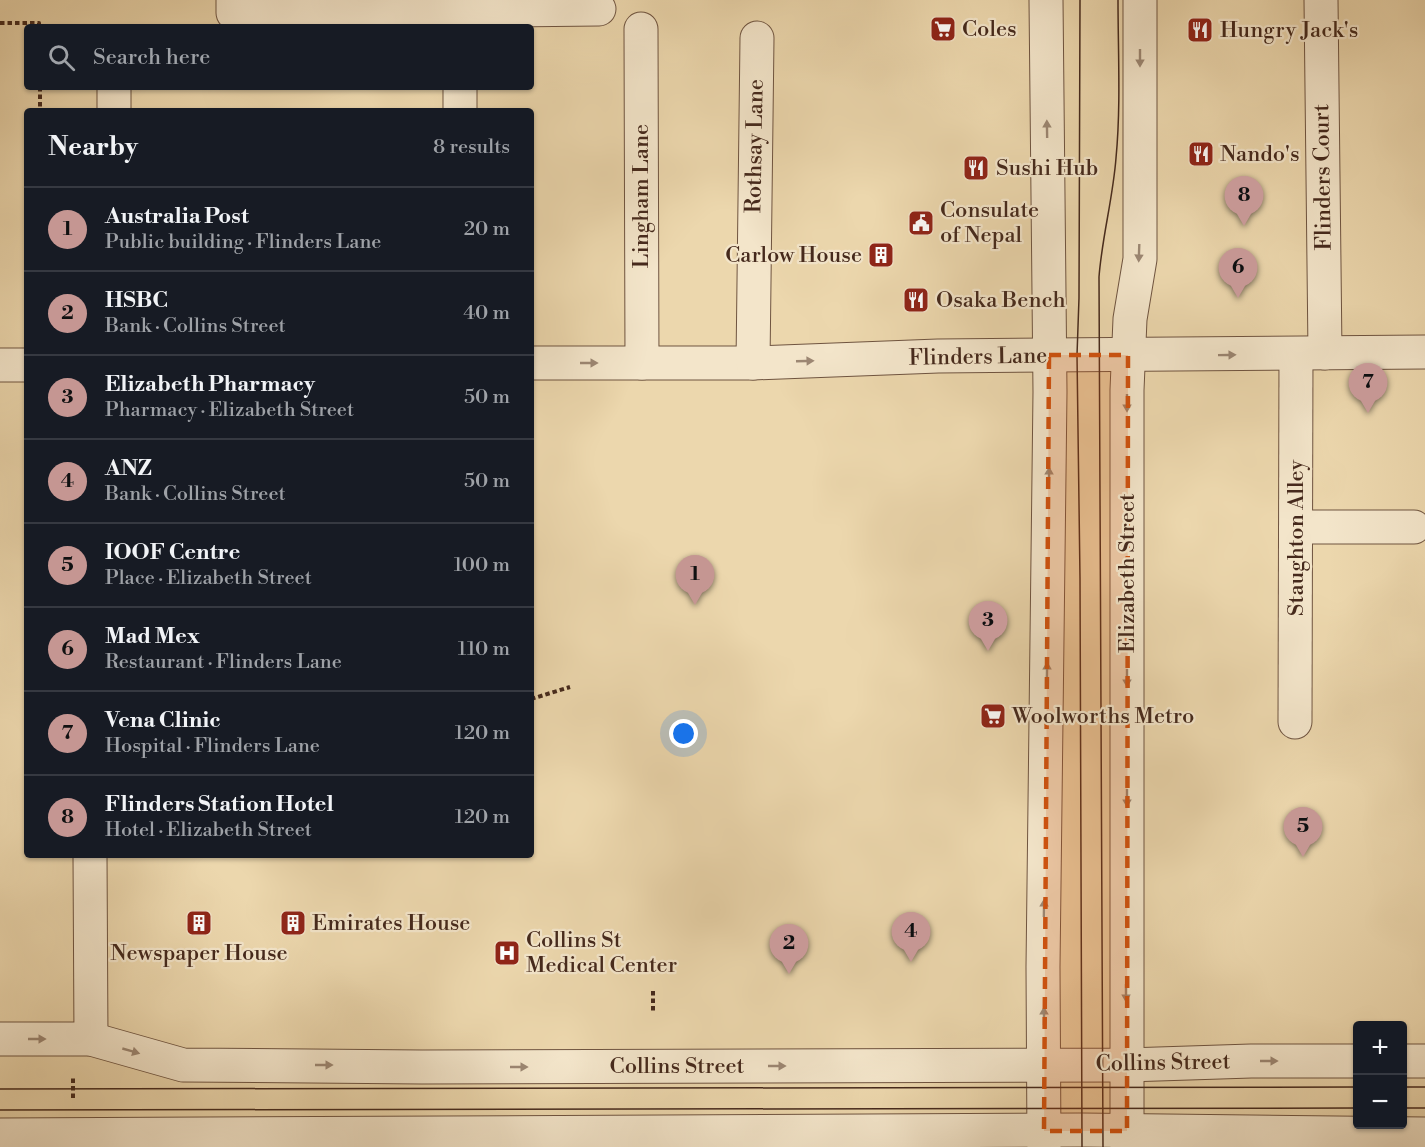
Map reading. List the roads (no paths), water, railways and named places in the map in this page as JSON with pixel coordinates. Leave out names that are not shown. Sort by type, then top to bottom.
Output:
[{"type":"street","points":[[233,0],[233,13],[460,13],[599,9]]},
{"type":"street","points":[[1044,1139],[1049,355],[1046,0]]},
{"type":"street","name":"Elizabeth Street","points":[[1127,1139],[1128,355],[1130,319],[1140,259],[1140,0]]},
{"type":"street","name":"Flinders Court","points":[[1310,354],[1321,0]]},
{"type":"street","name":"Lingham Lane","points":[[641,29],[642,363]]},
{"type":"street","name":"Rothsay Lane","points":[[753,363],[757,38]]},
{"type":"street","points":[[114,90],[114,108]]},
{"type":"street","points":[[460,90],[460,108]]},
{"type":"street","name":"Flinders Lane","points":[[534,363],[753,363],[938,356],[1425,352]]},
{"type":"street","name":"Staughton Alley","points":[[1295,722],[1296,527],[1310,354]]},
{"type":"street","points":[[0,365],[24,366]]},
{"type":"street","points":[[1296,527],[1414,527]]},
{"type":"street","points":[[90,858],[91,1039]]},
{"type":"street","name":"Collins Street","points":[[0,1039],[91,1039],[183,1065],[457,1067],[1127,1065],[1251,1061],[1353,1061]]},
{"type":"street","points":[[1407,1061],[1425,1061]]},
{"type":"street","points":[[0,1135],[1127,1139],[1425,1134]]},
{"type":"tram line","points":[[1080,0],[1077,355],[1082,1147]]},
{"type":"tram line","points":[[1103,1147],[1099,277],[1118,138],[1118,0]]},
{"type":"tram line","points":[[0,1089],[1353,1087]]},
{"type":"tram line","points":[[1407,1087],[1425,1087]]},
{"type":"tram line","points":[[0,1110],[1353,1108]]},
{"type":"tram line","points":[[1407,1108],[1425,1108]]},
{"type":"place","name":"Coles","points":[[943,29]]},
{"type":"place","name":"Hungry Jack's","points":[[1200,30]]},
{"type":"place","name":"Nando's","points":[[1201,154]]},
{"type":"place","name":"Sushi Hub","points":[[976,168]]},
{"type":"place","name":"Consulate of Nepal","points":[[921,223]]},
{"type":"place","name":"Flinders Station Hotel","points":[[1244,226]]},
{"type":"place","name":"Carlow House","points":[[881,255]]},
{"type":"place","name":"Mad Mex","points":[[1238,298]]},
{"type":"place","name":"Osaka Bench","points":[[916,300]]},
{"type":"place","name":"Vena Clinic","points":[[1368,413]]},
{"type":"place","name":"Australia Post","points":[[695,605]]},
{"type":"place","name":"Elizabeth Pharmacy","points":[[988,651]]},
{"type":"place","name":"Woolworths Metro","points":[[993,716]]},
{"type":"place","name":"IOOF Centre","points":[[1303,857]]},
{"type":"place","name":"Newspaper House","points":[[199,923]]},
{"type":"place","name":"Emirates House","points":[[293,923]]},
{"type":"place","name":"Collins St Medical Center","points":[[507,953]]},
{"type":"place","name":"ANZ","points":[[911,962]]},
{"type":"place","name":"HSBC","points":[[789,974]]}]
